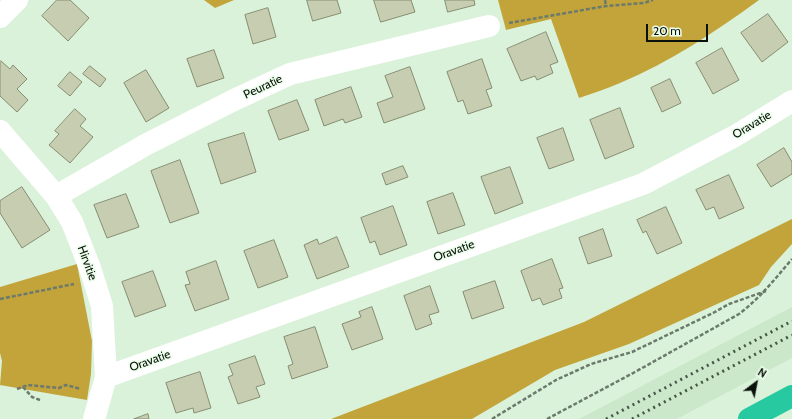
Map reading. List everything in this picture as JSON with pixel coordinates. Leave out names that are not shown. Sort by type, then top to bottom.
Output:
[{"type":"highway","points":[[749,419],[792,396]]},
{"type":"street","points":[[0,18],[17,0]]},
{"type":"street","name":"Peuratie","points":[[56,196],[147,144],[234,100],[290,74],[489,26]]},
{"type":"street","name":"Oravatie","points":[[103,384],[643,184],[735,136],[792,101]]},
{"type":"street","name":"Hirvitie","points":[[0,131],[56,196],[72,222],[94,280],[102,306],[103,384],[94,419]]},
{"type":"path","points":[[605,0],[606,6]]},
{"type":"path","points":[[489,26],[606,6],[644,3],[653,0]]},
{"type":"path","points":[[547,419],[739,314],[766,291],[792,259]]},
{"type":"path","points":[[0,299],[94,280]]},
{"type":"path","points":[[492,419],[556,380],[591,364],[632,352],[729,304],[766,291]]},
{"type":"path","points":[[17,389],[28,385],[59,388],[66,386],[80,389],[103,384]]},
{"type":"path","points":[[23,387],[32,397],[40,400]]},
{"type":"shaded area","points":[[204,0],[234,0],[215,8]]},
{"type":"shaded area","points":[[498,0],[759,0],[709,35],[657,66],[620,83],[579,98],[551,19],[506,30]]},
{"type":"shaded area","points":[[792,219],[792,244],[771,267],[759,285],[629,344],[555,370],[472,419],[331,419],[584,322]]},
{"type":"shaded area","points":[[77,264],[92,341],[91,374],[87,400],[0,385],[2,361],[0,353],[0,287]]},
{"type":"shaded area","points":[[792,307],[792,358],[677,419],[579,419]]},
{"type":"building","points":[[57,0],[70,0],[89,18],[68,41],[42,16]]},
{"type":"building","points":[[307,0],[337,0],[341,13],[313,21]]},
{"type":"building","points":[[374,0],[411,0],[415,12],[381,22]]},
{"type":"building","points":[[445,0],[474,0],[475,5],[448,12]]},
{"type":"building","points":[[268,8],[276,37],[253,44],[245,15]]},
{"type":"building","points":[[768,14],[788,42],[762,62],[741,33]]},
{"type":"building","points":[[546,32],[558,62],[550,65],[553,73],[537,80],[535,76],[521,81],[507,49]]},
{"type":"building","points":[[722,48],[739,80],[713,94],[696,63]]},
{"type":"building","points":[[214,50],[224,78],[197,87],[187,59]]},
{"type":"building","points":[[482,59],[492,88],[486,90],[492,106],[468,114],[463,100],[458,102],[447,72]]},
{"type":"building","points":[[1,61],[10,69],[13,65],[27,79],[17,89],[28,100],[17,112],[0,96]]},
{"type":"building","points":[[90,66],[106,79],[100,87],[83,74]]},
{"type":"building","points":[[410,67],[425,109],[384,123],[377,103],[393,97],[385,76]]},
{"type":"building","points":[[146,70],[169,108],[146,122],[124,83]]},
{"type":"building","points":[[70,72],[82,82],[70,96],[58,86]]},
{"type":"building","points":[[670,79],[681,103],[662,112],[651,88]]},
{"type":"building","points":[[351,87],[362,117],[345,123],[343,119],[324,126],[315,100]]},
{"type":"building","points":[[297,100],[309,130],[279,140],[268,111]]},
{"type":"building","points":[[620,108],[634,147],[605,159],[590,120]]},
{"type":"building","points":[[75,109],[86,119],[80,126],[93,137],[70,163],[49,145],[59,134],[55,131]]},
{"type":"building","points":[[563,128],[574,160],[549,169],[537,138]]},
{"type":"building","points":[[244,133],[256,172],[221,184],[208,144]]},
{"type":"building","points":[[784,148],[792,162],[792,174],[771,187],[757,165]]},
{"type":"building","points":[[180,160],[199,213],[170,223],[151,171]]},
{"type":"building","points":[[403,166],[408,177],[386,185],[382,174]]},
{"type":"building","points":[[510,167],[523,203],[495,214],[481,177]]},
{"type":"building","points":[[729,175],[744,208],[719,219],[714,207],[706,210],[696,190]]},
{"type":"building","points":[[22,187],[50,230],[22,248],[0,213],[0,201]]},
{"type":"building","points":[[453,193],[465,225],[438,234],[427,202]]},
{"type":"building","points":[[126,194],[139,227],[107,238],[94,205]]},
{"type":"building","points":[[393,206],[407,245],[380,255],[375,241],[370,243],[361,218]]},
{"type":"building","points":[[666,207],[682,243],[657,254],[646,231],[643,233],[637,220]]},
{"type":"building","points":[[603,229],[612,256],[588,264],[579,238]]},
{"type":"building","points":[[337,237],[349,267],[317,279],[304,245],[317,239],[319,244]]},
{"type":"building","points":[[274,240],[288,277],[258,288],[244,251]]},
{"type":"building","points":[[552,259],[563,288],[559,289],[562,298],[543,305],[540,298],[532,301],[521,271]]},
{"type":"building","points":[[216,261],[229,299],[195,311],[185,285],[190,284],[186,272]]},
{"type":"building","points":[[153,271],[166,306],[135,317],[122,282]]},
{"type":"building","points":[[495,281],[504,308],[472,319],[463,292]]},
{"type":"building","points":[[430,286],[439,312],[429,315],[432,324],[416,330],[404,296]]},
{"type":"building","points":[[372,307],[383,339],[352,350],[342,324],[361,317],[359,312]]},
{"type":"building","points":[[315,327],[328,367],[292,379],[288,366],[293,364],[284,337]]},
{"type":"building","points":[[255,356],[265,384],[256,387],[260,397],[238,404],[228,377],[233,375],[229,365]]},
{"type":"building","points":[[200,372],[211,408],[194,413],[193,408],[176,413],[166,383]]},
{"type":"building","points":[[148,414],[149,419],[134,419]]},
{"type":"railway","points":[[606,419],[792,321]]},
{"type":"railway","points":[[632,419],[792,335]]}]
